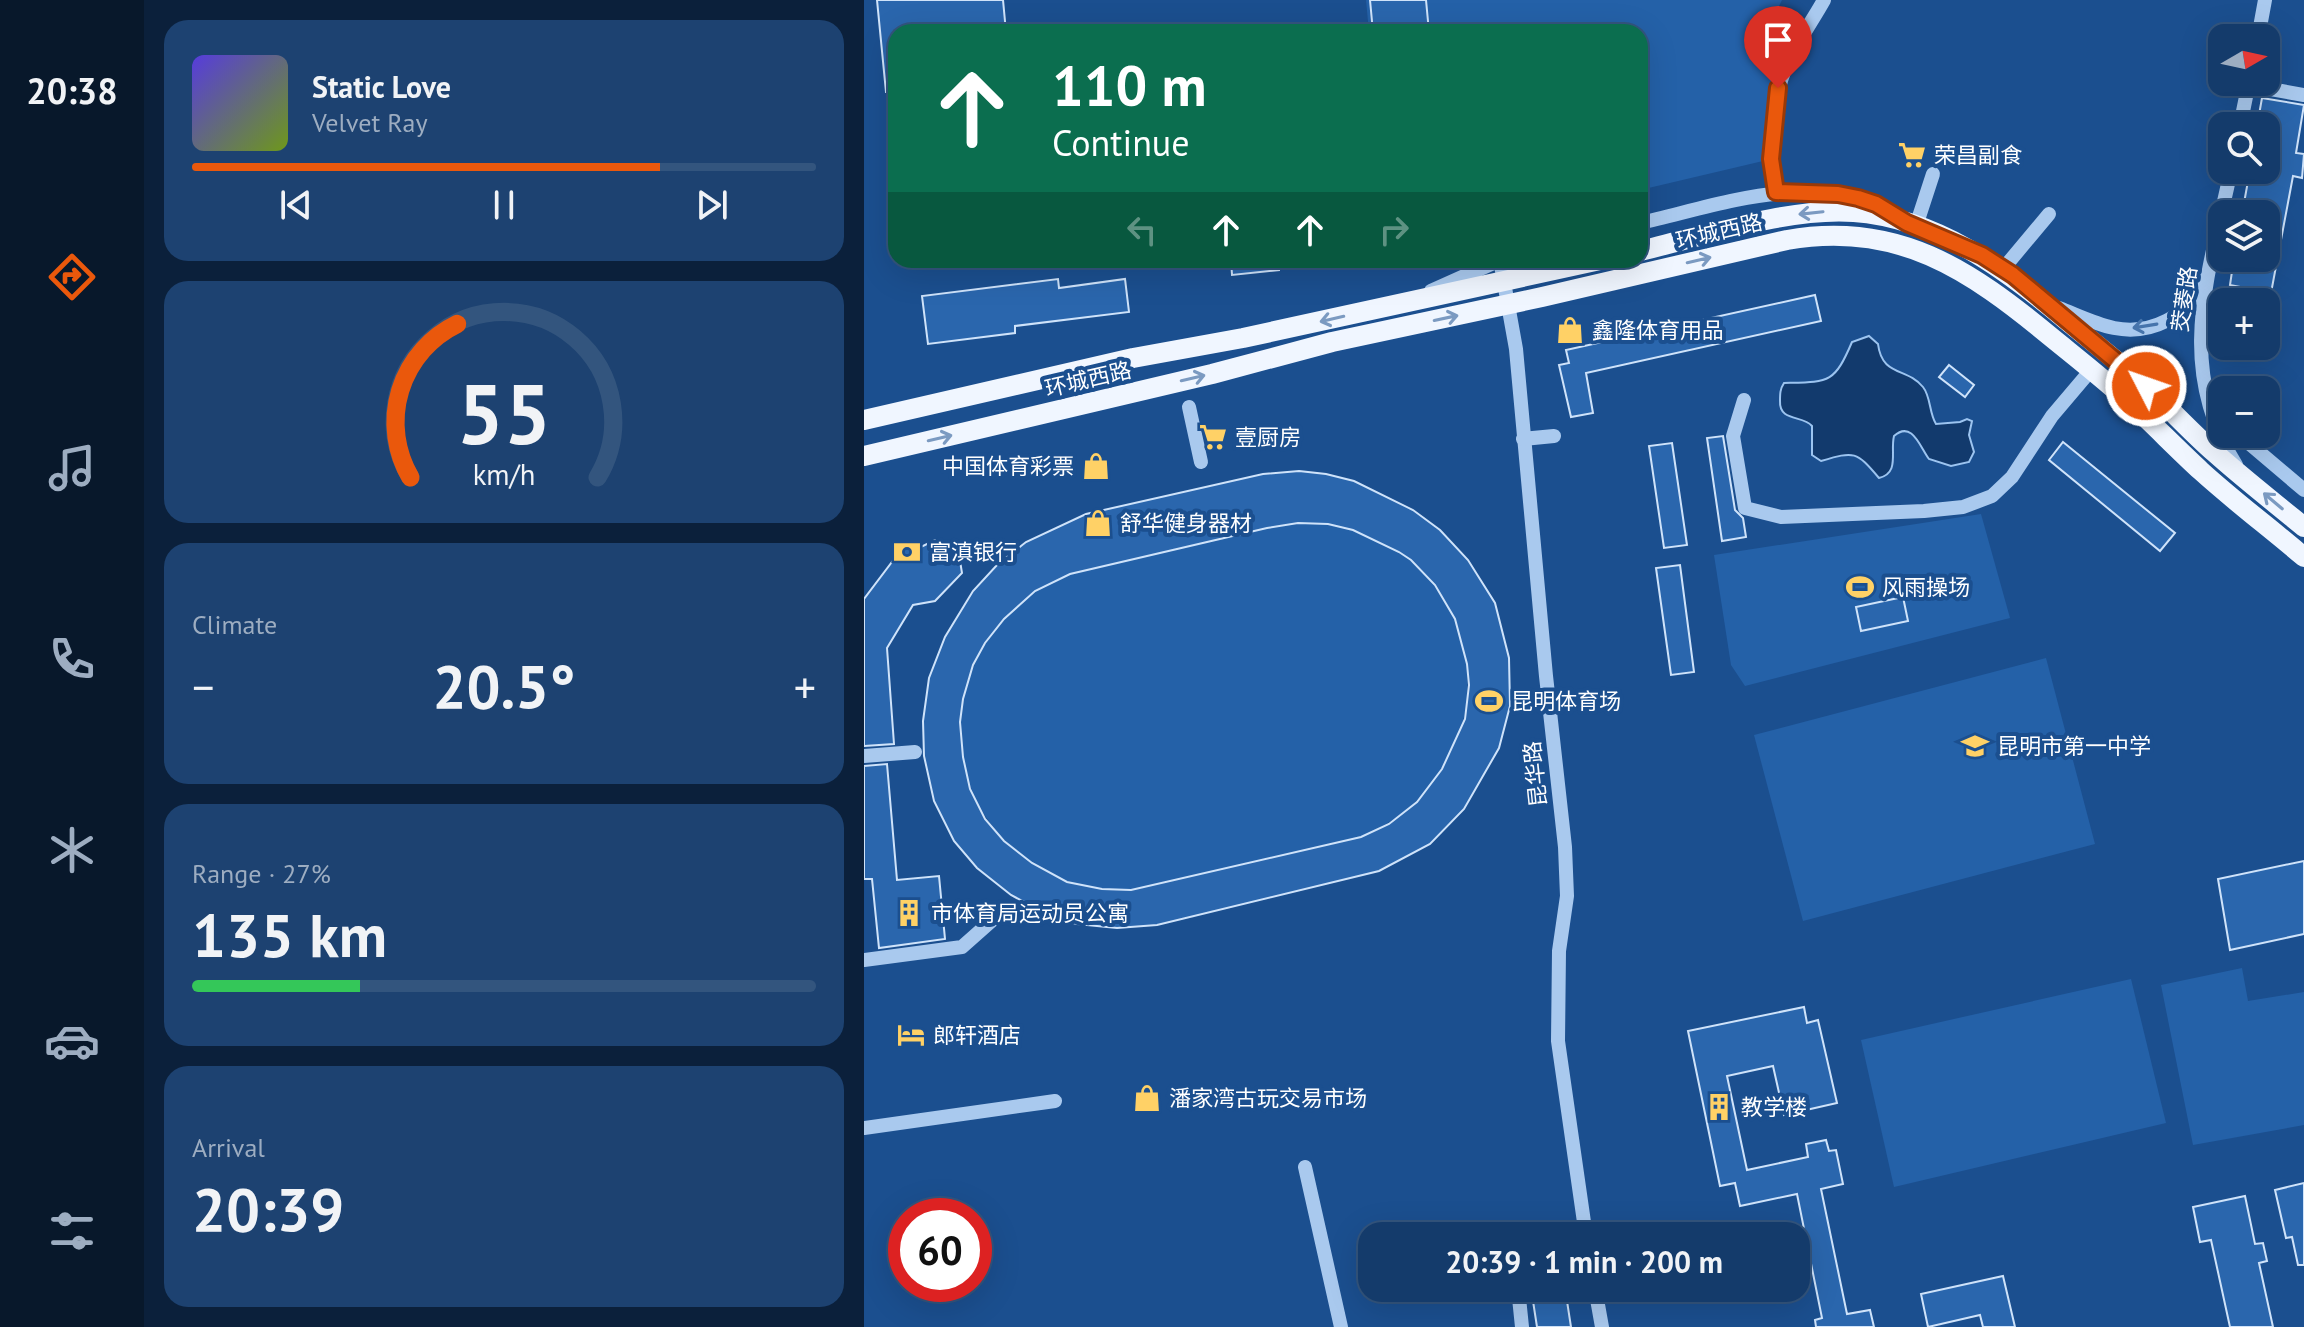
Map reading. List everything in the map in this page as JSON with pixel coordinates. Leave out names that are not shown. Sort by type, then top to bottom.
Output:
[{"type":"main road","name":"环城西路","points":[[1648,249],[1781,217],[1820,212],[1870,213],[1911,224],[1967,248],[2003,269],[2134,376],[2242,476],[2304,527]]},
{"type":"main road","name":"环城西路","points":[[864,456],[1212,374],[1332,342],[1787,240],[1822,235],[1866,236],[1908,248],[1971,275],[2000,295],[2091,370],[2201,472],[2304,557]]},
{"type":"main road","name":"环城西路","points":[[864,420],[1133,358],[1243,338],[1563,268]]},
{"type":"street","points":[[1776,192],[1771,159],[1778,88],[1824,0]]},
{"type":"street","points":[[2252,24],[2257,0]]},
{"type":"street","points":[[2261,24],[2265,0]]},
{"type":"street","points":[[2280,90],[2304,95]]},
{"type":"street","points":[[1648,221],[1776,192],[1838,194],[1858,198],[1876,204],[1911,224],[1933,174]]},
{"type":"street","name":"茭菱路","points":[[2047,303],[2122,329],[2157,325],[2179,314],[2191,304],[2198,287],[2219,184]]},
{"type":"street","name":"茭菱路","points":[[2208,386],[2201,362],[2200,323],[2228,184]]},
{"type":"street","points":[[2003,269],[2049,214]]},
{"type":"street","points":[[1409,301],[1482,268]]},
{"type":"street","name":"昆华路","points":[[1501,268],[1516,349],[1565,847],[1567,896],[1559,951],[1558,1041],[1584,1222]]},
{"type":"street","points":[[1744,400],[1733,436],[1745,508],[1781,517],[1924,511],[1963,507],[1992,496],[2012,477],[2052,416],[2091,370]]},
{"type":"street","points":[[1189,407],[1201,462]]},
{"type":"street","points":[[1523,439],[1554,436]]},
{"type":"street","name":"茭菱路","points":[[2227,448],[2242,476]]},
{"type":"street","points":[[2254,448],[2304,490]]},
{"type":"street","points":[[864,756],[915,752]]},
{"type":"street","points":[[864,960],[962,947],[1006,908]]},
{"type":"street","points":[[864,1128],[1055,1101]]},
{"type":"street","points":[[1305,1167],[1341,1327]]},
{"type":"street","points":[[1519,1302],[1522,1327]]},
{"type":"street","points":[[1598,1302],[1602,1327]]},
{"type":"shaded area","points":[[1366,0],[1782,0],[1770,25],[1792,37],[1769,86],[1763,161],[1648,188],[1648,24],[1368,24]]},
{"type":"shaded area","points":[[1869,336],[1878,344],[1884,362],[1923,387],[1936,424],[1967,419],[1972,421],[1969,435],[1974,452],[1969,462],[1951,466],[1929,459],[1915,437],[1906,431],[1894,436],[1892,467],[1890,472],[1879,478],[1860,458],[1848,455],[1821,461],[1812,455],[1812,426],[1783,412],[1780,392],[1783,385],[1828,378],[1840,366],[1852,342]]},
{"type":"shaded area","name":"风雨操场","points":[[1981,514],[2010,618],[1745,686],[1731,665],[1714,555]]},
{"type":"shaded area","points":[[1313,523],[1374,538],[1420,569],[1451,610],[1466,659],[1465,711],[1448,761],[1413,804],[1361,837],[1144,888],[1101,889],[1067,881],[1019,853],[992,826],[974,795],[963,761],[960,726],[965,692],[977,658],[997,627],[1023,600],[1040,588],[1078,571],[1248,532]]},
{"type":"shaded area","points":[[2046,658],[2095,844],[1803,921],[1754,735]]},
{"type":"shaded area","points":[[2242,968],[2248,1001],[2304,992],[2304,1125],[2193,1145],[2161,985]]},
{"type":"shaded area","points":[[2131,979],[2166,1123],[1894,1187],[1861,1040]]},
{"type":"building","points":[[877,0],[1003,0],[1005,24],[888,24],[886,92]]},
{"type":"building","points":[[1370,0],[1426,0],[1428,24],[1372,24]]},
{"type":"building","points":[[2262,98],[2304,105],[2296,153],[2304,154],[2302,178],[2293,176],[2280,245],[2280,200],[2245,200],[2247,184],[2280,184],[2280,112],[2260,112]]},
{"type":"building","points":[[1232,268],[1279,268],[1279,270],[1232,275]]},
{"type":"building","points":[[2232,272],[2275,272],[2272,288],[2230,285]]},
{"type":"building","points":[[1058,279],[1059,288],[1125,279],[1129,312],[1015,326],[1015,333],[928,344],[922,296]]},
{"type":"building","points":[[1815,295],[1821,321],[1586,373],[1593,413],[1571,417],[1559,365],[1569,363],[1566,350]]},
{"type":"building","points":[[1949,365],[1974,385],[1965,397],[1939,377]]},
{"type":"building","points":[[1723,436],[1735,510],[1743,518],[1746,537],[1722,541],[1707,438]]},
{"type":"building","points":[[2063,442],[2175,533],[2160,551],[2049,460]]},
{"type":"building","points":[[1672,443],[1687,545],[1664,548],[1649,446]]},
{"type":"building","name":"昆明体育场","points":[[1299,471],[1354,481],[1413,510],[1440,530],[1468,560],[1495,603],[1509,658],[1510,706],[1499,748],[1464,809],[1430,844],[1379,871],[1157,925],[1117,928],[1054,918],[1011,895],[977,868],[954,841],[934,801],[924,756],[923,721],[929,678],[945,637],[973,591],[997,565],[1026,542],[1086,514],[1263,474]],"holes":[[[1298,523],[1328,524],[1353,530],[1411,560],[1435,585],[1455,619],[1467,664],[1469,685],[1465,719],[1442,769],[1417,802],[1389,824],[1361,837],[1131,890],[1102,889],[1067,882],[1032,863],[1004,841],[985,819],[970,789],[960,722],[973,665],[1004,619],[1035,591],[1070,574],[1267,528]]]},
{"type":"building","points":[[935,540],[949,544],[959,555],[962,573],[935,601],[913,605],[887,648],[894,744],[864,746],[864,599],[904,546],[921,547]]},
{"type":"building","points":[[1680,565],[1694,672],[1671,675],[1656,568]]},
{"type":"building","points":[[1903,597],[1908,621],[1861,631],[1856,607]]},
{"type":"building","points":[[887,764],[897,880],[939,876],[945,939],[879,948],[872,879],[864,879],[864,766]]},
{"type":"building","points":[[2304,861],[2304,934],[2230,950],[2218,879]]},
{"type":"building","name":"教学楼","points":[[1804,1007],[1807,1023],[1818,1020],[1837,1103],[1784,1115],[1773,1066],[1727,1076],[1747,1170],[1808,1157],[1806,1144],[1826,1140],[1829,1151],[1836,1150],[1843,1184],[1821,1189],[1847,1314],[1870,1310],[1874,1327],[1816,1327],[1815,1320],[1822,1318],[1810,1258],[1810,1222],[1803,1222],[1797,1194],[1740,1206],[1735,1183],[1720,1186],[1688,1031]]},
{"type":"building","points":[[2304,1183],[2304,1265],[2298,1265],[2292,1237],[2286,1238],[2275,1190]]},
{"type":"building","points":[[2245,1196],[2255,1244],[2263,1243],[2267,1261],[2259,1263],[2273,1327],[2230,1327],[2211,1240],[2200,1242],[2193,1207]]},
{"type":"building","points":[[2003,1276],[2015,1327],[1983,1327],[1980,1315],[1928,1327],[1921,1294]]},
{"type":"building","points":[[1533,1302],[1567,1302],[1571,1327],[1537,1327]]},
{"type":"place","name":"荣昌副食","points":[[1912,155]]},
{"type":"place","name":"鑫隆体育用品","points":[[1570,330]]},
{"type":"place","name":"壹厨房","points":[[1213,437]]},
{"type":"place","name":"中国体育彩票","points":[[1096,466]]},
{"type":"place","name":"舒华健身器材","points":[[1098,523]]},
{"type":"place","name":"富滇银行","points":[[907,552]]},
{"type":"place","name":"风雨操场","points":[[1860,587]]},
{"type":"place","name":"昆明体育场","points":[[1489,701]]},
{"type":"place","name":"昆明市第一中学","points":[[1975,746]]},
{"type":"place","name":"市体育局运动员公寓","points":[[909,913]]},
{"type":"place","name":"郎轩酒店","points":[[911,1035]]},
{"type":"place","name":"潘家湾古玩交易市场","points":[[1147,1098]]},
{"type":"place","name":"教学楼","points":[[1719,1107]]},
{"type":"route","points":[[1778,88],[1771,159],[1776,192],[1811,192],[1858,198],[1982,255],[2013,275],[2146,386]]}]
